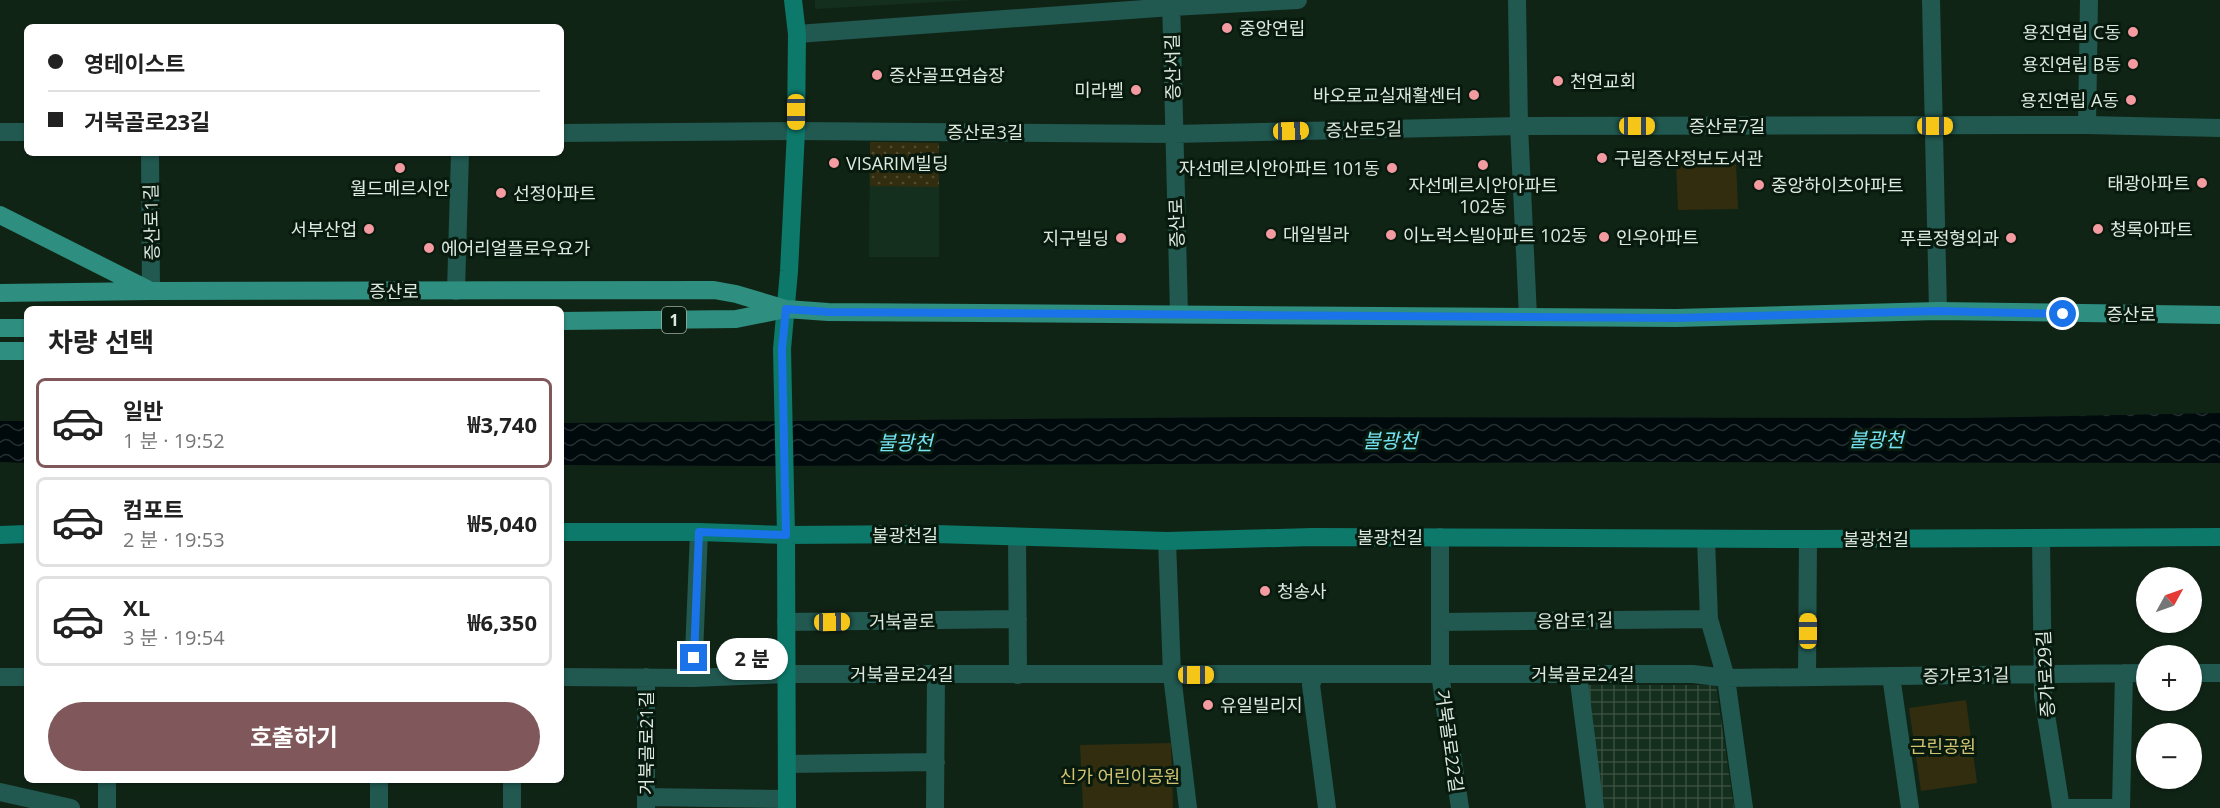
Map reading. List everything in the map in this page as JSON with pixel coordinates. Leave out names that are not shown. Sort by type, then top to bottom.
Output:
[{"type":"main road","points":[[0,215],[151,291]]},
{"type":"main road","name":"증산로","points":[[0,293],[714,290],[786,309],[839,312],[1676,318],[1938,311],[2220,315]]},
{"type":"main road","name":"증산로","points":[[564,321],[736,319],[786,309]]},
{"type":"main road","points":[[0,328],[24,328]]},
{"type":"main road","points":[[0,351],[24,351]]},
{"type":"street","points":[[646,803],[787,803],[786,535],[782,349],[796,131],[797,34],[793,0]]},
{"type":"street","points":[[797,34],[1171,3],[1298,0]]},
{"type":"street","points":[[1517,0],[1519,126],[1528,316]]},
{"type":"street","points":[[1930,0],[1938,311]]},
{"type":"street","points":[[2086,125],[2089,0]]},
{"type":"street","name":"증산서길","points":[[1171,3],[1173,134]]},
{"type":"street","name":"증산로7길","points":[[1519,126],[2086,125],[2220,128]]},
{"type":"street","name":"증산로5길","points":[[1173,134],[1519,126]]},
{"type":"street","name":"증산로3길","points":[[564,133],[796,131],[1173,134]]},
{"type":"street","points":[[0,132],[24,132]]},
{"type":"street","name":"증산로","points":[[1173,134],[1179,313]]},
{"type":"street","name":"증산로1길","points":[[150,156],[151,291]]},
{"type":"street","points":[[456,291],[460,156]]},
{"type":"street","name":"불광천길","points":[[564,532],[699,532],[786,535],[935,534],[1167,541],[1312,537],[1706,539],[2220,537]]},
{"type":"street","points":[[693,678],[699,532]]},
{"type":"street","points":[[0,535],[24,534]]},
{"type":"street","points":[[1017,537],[1018,675]]},
{"type":"street","points":[[1440,537],[1440,674]]},
{"type":"street","name":"증가로29길","points":[[2041,538],[2043,696],[2061,808],[2121,808]]},
{"type":"street","points":[[1706,539],[1709,619],[1726,678],[1744,808]]},
{"type":"street","points":[[1807,677],[1808,539]]},
{"type":"street","points":[[1167,541],[1172,675],[1188,808]]},
{"type":"street","name":"거북골로","points":[[786,622],[1018,619]]},
{"type":"street","name":"응암로1길","points":[[1440,622],[1709,619]]},
{"type":"street","name":"증가로31길","points":[[1726,678],[2136,673]]},
{"type":"street","points":[[2202,673],[2220,673]]},
{"type":"street","name":"거북골로24길","points":[[564,677],[693,678],[786,674],[1693,674],[1726,678]]},
{"type":"street","points":[[935,808],[936,674]]},
{"type":"street","points":[[1315,674],[1311,686],[1327,808]]},
{"type":"street","name":"거북골로22길","points":[[1440,674],[1460,808]]},
{"type":"street","points":[[1578,674],[1595,808]]},
{"type":"street","points":[[2121,808],[2124,674]]},
{"type":"street","points":[[1891,676],[1910,808]]},
{"type":"street","points":[[0,677],[24,677]]},
{"type":"street","name":"거북골로21길","points":[[646,678],[646,803]]},
{"type":"street","points":[[787,764],[936,762]]},
{"type":"street","points":[[107,783],[107,808]]},
{"type":"street","points":[[379,783],[379,808]]},
{"type":"street","points":[[512,783],[512,808]]},
{"type":"street","points":[[0,792],[71,808]]},
{"type":"shaded area","points":[[815,0],[972,0],[815,9]]},
{"type":"shaded area","points":[[870,142],[939,143],[939,257],[869,257]]},
{"type":"shaded area","points":[[1587,685],[1716,685],[1734,808],[1601,808]]},
{"type":"green space","points":[[870,142],[939,143],[939,187],[870,186]]},
{"type":"green space","points":[[1736,162],[1738,209],[1678,210],[1676,163]]},
{"type":"green space","name":"근린공원","points":[[1966,700],[1977,783],[1921,791],[1909,708]]},
{"type":"green space","name":"신가 어린이공원","points":[[1171,743],[1173,808],[1083,808],[1080,745]]},
{"type":"water","name":"불광천","points":[[2220,413],[2220,463],[564,465],[564,423],[1256,417],[1965,418]]},
{"type":"water","points":[[0,421],[24,421],[24,463],[0,462]]},
{"type":"place","name":"중앙연립","points":[[1227,28]]},
{"type":"place","name":"용진연립 C동","points":[[2133,32]]},
{"type":"place","name":"용진연립 B동","points":[[2133,64]]},
{"type":"place","name":"증산골프연습장","points":[[877,75]]},
{"type":"place","name":"천연교회","points":[[1558,81]]},
{"type":"place","name":"미라벨","points":[[1136,90]]},
{"type":"place","name":"바오로교실재활센터","points":[[1474,95]]},
{"type":"place","name":"용진연립 A동","points":[[2131,100]]},
{"type":"place","name":"구립증산정보도서관","points":[[1602,158]]},
{"type":"place","name":"VISARIM빌딩","points":[[834,163]]},
{"type":"place","name":"자선메르시안아파트 102동","points":[[1483,165]]},
{"type":"place","name":"월드메르시안","points":[[400,168]]},
{"type":"place","name":"자선메르시안아파트 101동","points":[[1392,168]]},
{"type":"place","name":"태광아파트","points":[[2202,183]]},
{"type":"place","name":"중앙하이츠아파트","points":[[1759,185]]},
{"type":"place","name":"선정아파트","points":[[501,193]]},
{"type":"place","name":"서부산업","points":[[369,229]]},
{"type":"place","name":"청록아파트","points":[[2098,229]]},
{"type":"place","name":"대일빌라","points":[[1271,234]]},
{"type":"place","name":"이노럭스빌아파트 102동","points":[[1391,235]]},
{"type":"place","name":"인우아파트","points":[[1604,237]]},
{"type":"place","name":"지구빌딩","points":[[1121,238]]},
{"type":"place","name":"푸른정형외과","points":[[2011,238]]},
{"type":"place","name":"에어리얼플로우요가","points":[[429,248]]},
{"type":"place","name":"청송사","points":[[1265,591]]},
{"type":"place","name":"유일빌리지","points":[[1208,705]]},
{"type":"route","points":[[694,658],[699,532],[786,535],[782,349],[786,309],[828,312],[1676,318],[1938,311],[2063,314]]}]
